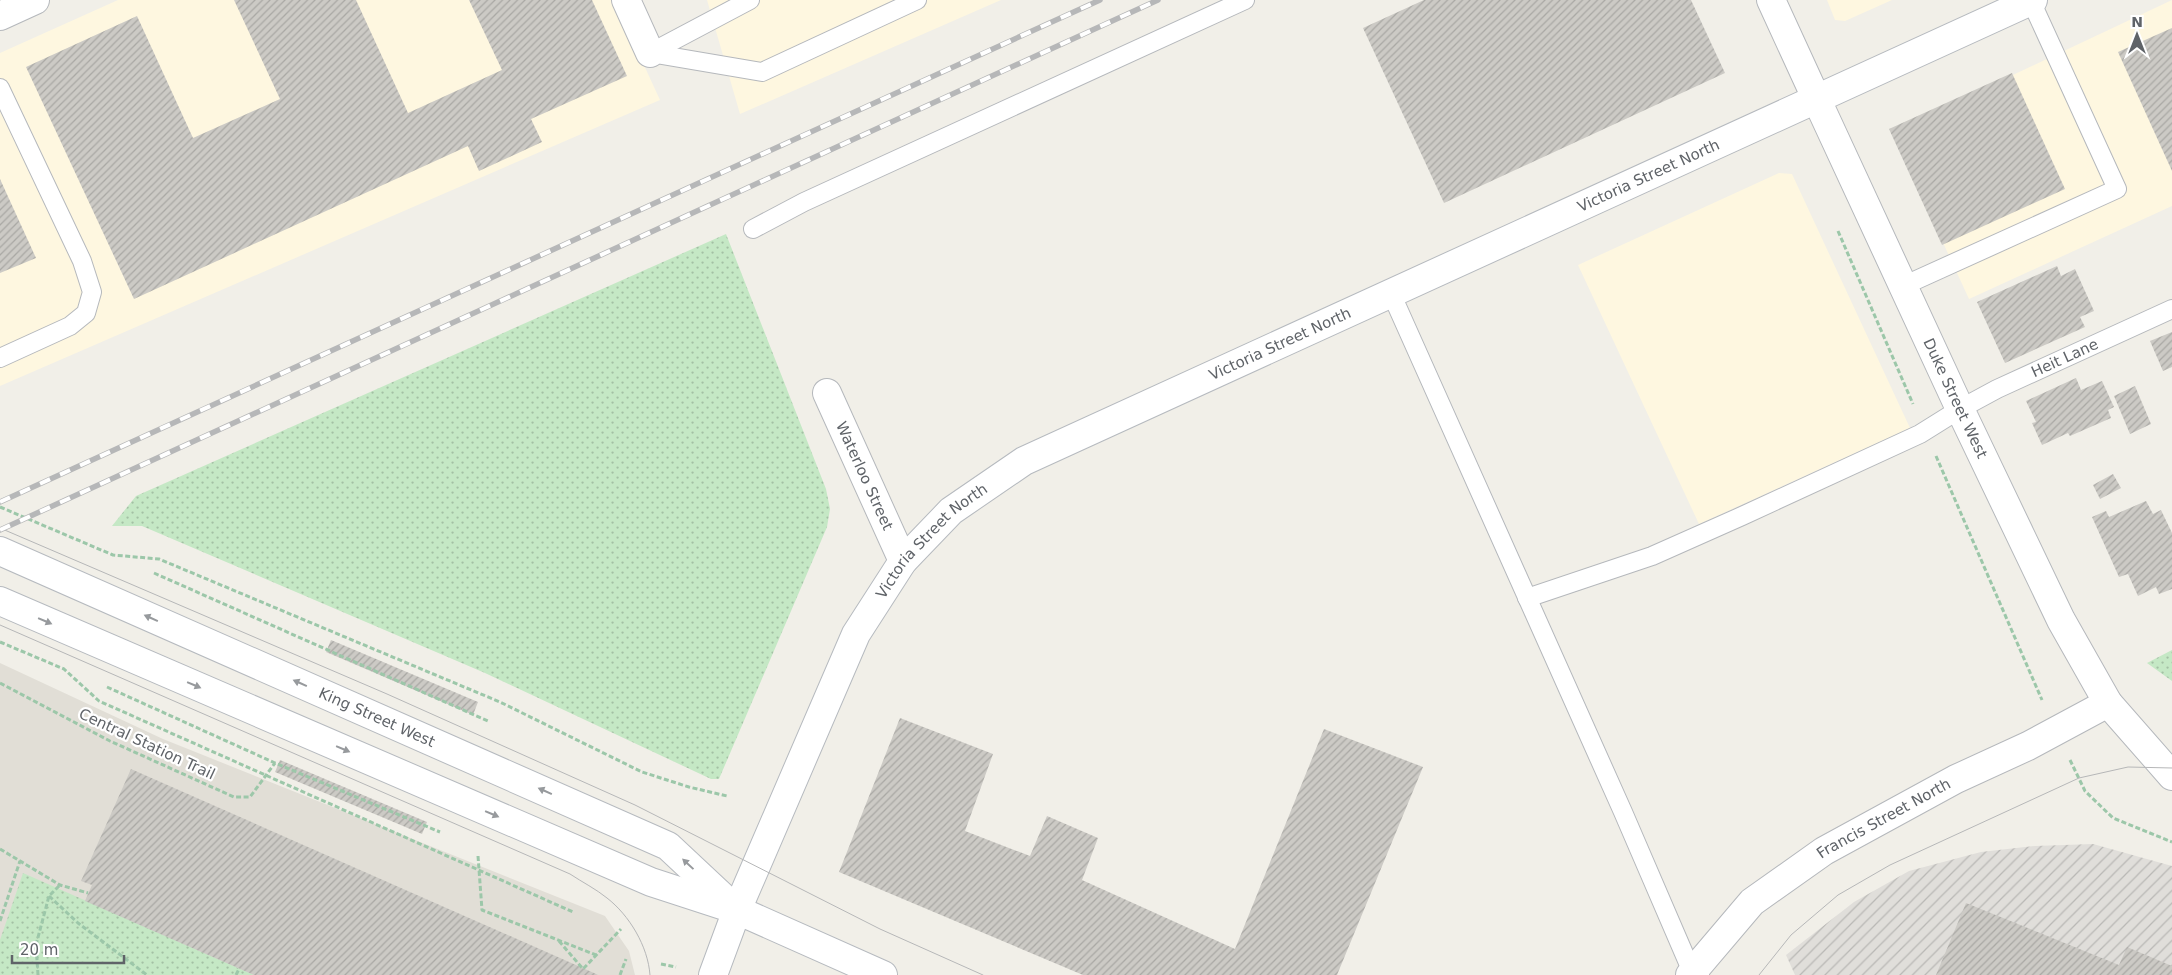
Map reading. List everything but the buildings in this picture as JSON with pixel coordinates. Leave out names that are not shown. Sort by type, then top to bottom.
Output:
[{"type":"main road","points":[[0,16],[35,0]]},
{"type":"main road","points":[[626,0],[650,53]]},
{"type":"main road","name":"Duke Street West","points":[[1771,0],[1960,409],[2061,620],[2108,703],[2172,776]]},
{"type":"main road","name":"Victoria Street North","points":[[713,975],[736,910],[856,634],[903,561],[951,511],[1024,461],[2032,0]]},
{"type":"main road","name":"Waterloo Street","points":[[827,392],[903,561]]},
{"type":"main road","name":"King Street West","points":[[0,551],[668,846],[736,910]]},
{"type":"main road","name":"King Street West","points":[[0,601],[651,882],[736,910],[883,975]]},
{"type":"main road","name":"Francis Street North","points":[[1694,974],[1752,902],[1824,851],[1956,779],[2028,746],[2108,703]]},
{"type":"lane","points":[[650,53],[750,0]]},
{"type":"lane","points":[[650,53],[762,72],[917,0]]},
{"type":"lane","points":[[753,230],[804,202],[1245,0]]},
{"type":"lane","points":[[1903,286],[2117,189],[2032,0]]},
{"type":"lane","points":[[0,88],[82,261],[92,292],[86,312],[70,326],[0,358]]},
{"type":"lane","points":[[1391,293],[1694,974]]},
{"type":"lane","name":"Heit Lane","points":[[1527,598],[1652,556],[1920,434],[1997,389],[2172,309]]},
{"type":"path","points":[[0,506],[113,555],[159,559],[500,702],[642,772],[689,787],[726,796]]},
{"type":"path","points":[[154,573],[488,720]]},
{"type":"path","points":[[0,642],[64,669],[99,700],[573,912]]},
{"type":"path","name":"Central Station Trail","points":[[0,683],[110,741],[234,797],[250,797],[274,763]]},
{"type":"path","points":[[107,687],[274,763],[440,832]]},
{"type":"path","points":[[2085,790],[2114,818],[2172,842]]},
{"type":"path","points":[[0,849],[60,885],[88,893]]},
{"type":"path","points":[[478,856],[482,910],[596,956]]},
{"type":"path","points":[[0,921],[20,861]]},
{"type":"path","points":[[38,975],[36,946],[49,896],[60,885]]},
{"type":"path","points":[[49,896],[78,923],[147,975]]},
{"type":"path","points":[[558,940],[583,969],[621,929]]},
{"type":"path","points":[[620,975],[626,959]]},
{"type":"path","points":[[661,964],[676,967]]},
{"type":"path","points":[[236,975],[239,969]]},
{"type":"shaded area","points":[[118,0],[614,0],[660,100],[0,386],[0,53]]},
{"type":"shaded area","points":[[707,0],[1001,0],[740,114]]},
{"type":"shaded area","points":[[1827,0],[1892,0],[1845,21],[1835,20]]},
{"type":"shaded area","points":[[2172,0],[2172,206],[1969,299],[1892,132]]},
{"type":"shaded area","points":[[1779,173],[1792,174],[1910,428],[1699,524],[1578,265]]},
{"type":"shaded area","points":[[0,663],[163,739],[605,916],[629,951],[635,975],[0,975]]},
{"type":"shaded area","points":[[2093,844],[2172,866],[2172,975],[1795,975],[1786,955],[1854,902],[1909,871],[1981,852],[2035,846]]},
{"type":"green space","points":[[726,234],[826,489],[830,509],[827,527],[719,779],[711,779],[485,673],[142,526],[112,526],[136,496]]},
{"type":"green space","points":[[2172,650],[2172,681],[2147,663]]},
{"type":"green space","points":[[23,873],[254,975],[0,975],[0,940]]},
{"type":"tram line","points":[[0,528],[387,694],[635,805],[880,929],[983,975]]},
{"type":"tram line","points":[[0,625],[570,874],[603,895],[623,913],[636,932],[646,953],[650,975]]},
{"type":"tram line","points":[[1759,975],[1791,935],[1838,895],[1890,865],[2079,778],[2128,767],[2172,768]]},
{"type":"railway","points":[[0,502],[1100,0]]},
{"type":"railway","points":[[0,530],[1158,0]]}]
